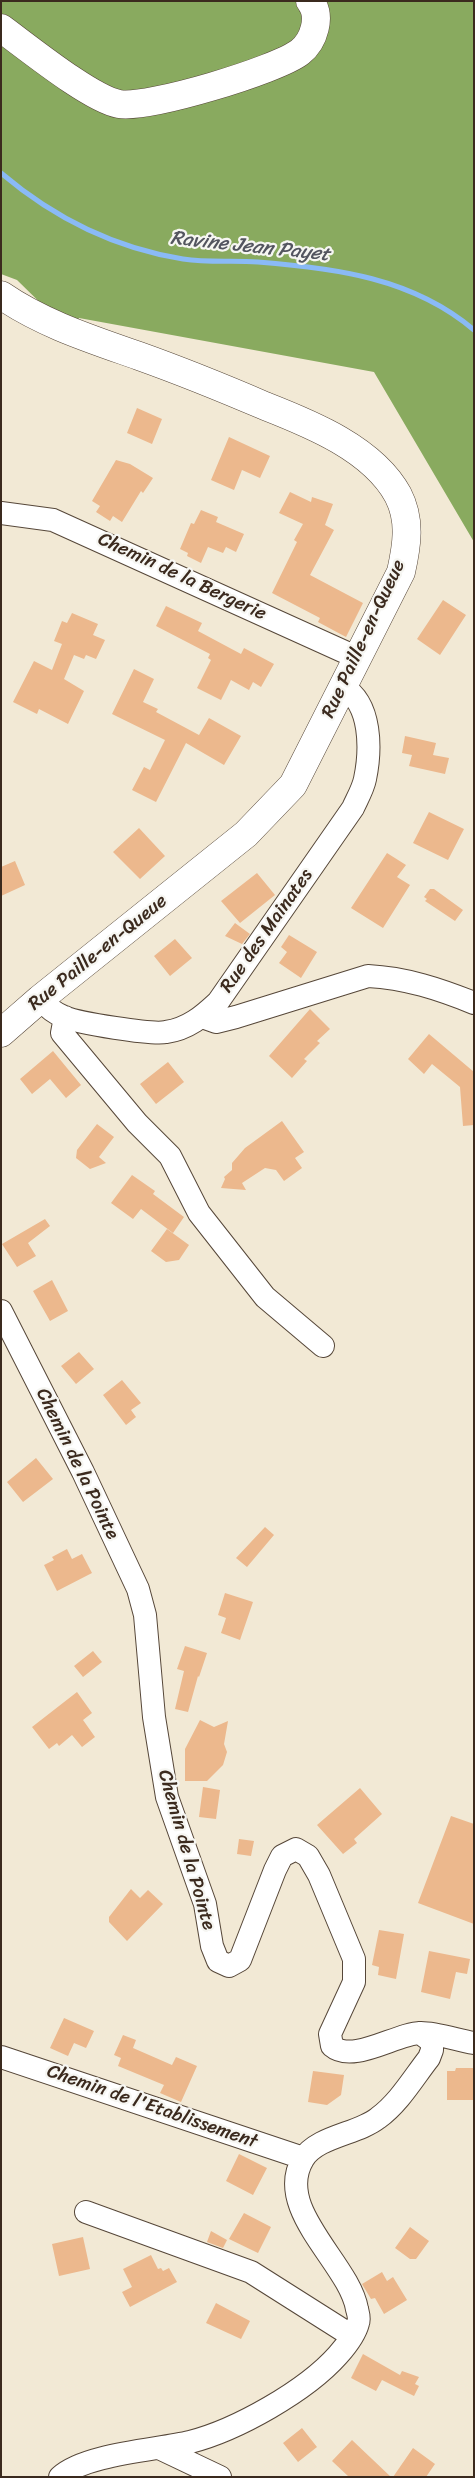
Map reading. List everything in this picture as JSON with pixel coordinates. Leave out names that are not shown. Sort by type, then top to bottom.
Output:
[{"type":"main road","points":[[1,28],[84,87],[103,98],[119,104],[138,104],[165,99],[282,62],[301,51],[312,38],[316,22],[314,6],[310,1]]},
{"type":"main road","name":"Rue Paille-en-Queue","points":[[1,295],[54,325],[196,377],[318,428],[354,450],[379,471],[397,494],[408,521],[407,546],[401,572],[293,785],[253,827],[40,999],[5,1024]]},
{"type":"street","name":"Chemin de la Bergerie","points":[[1,513],[53,520],[358,658]]},
{"type":"street","name":"Rue des Mainates","points":[[40,999],[47,1007],[65,1017],[145,1032],[166,1033],[186,1026],[202,1017],[218,1002],[353,808],[364,782],[369,751],[362,709],[351,692],[343,686]]},
{"type":"street","points":[[202,1017],[216,1022],[236,1018],[368,976],[387,977],[431,986],[474,1003]]},
{"type":"street","points":[[65,1017],[62,1033],[136,1123],[170,1156],[182,1182],[205,1221],[265,1297],[323,1346]]},
{"type":"street","name":"Chemin de la Pointe","points":[[1,1311],[138,1589],[145,1615],[154,1717],[167,1797],[205,1904],[212,1946],[218,1961],[230,1966],[240,1960],[278,1863],[282,1856],[296,1848],[308,1856],[319,1875],[354,1959],[354,1982],[330,2034],[332,2046],[342,2052],[362,2050],[420,2033],[474,2043]]},
{"type":"street","points":[[60,2477],[67,2471],[86,2463],[217,2434],[256,2416],[307,2382],[337,2356],[352,2336],[359,2322],[356,2302],[345,2281],[312,2230],[298,2201],[297,2178],[303,2158],[326,2141],[363,2128],[379,2118],[394,2103],[432,2050],[432,2042],[420,2033]]},
{"type":"street","name":"Chemin de l'Etablissement","points":[[1,2057],[303,2158]]},
{"type":"street","points":[[86,2212],[251,2272],[352,2336]]},
{"type":"street","points":[[159,2448],[220,2477]]},
{"type":"green space","points":[[1,1],[474,1],[474,542],[374,372],[79,318],[71,333],[17,280],[1,274]]},
{"type":"building","points":[[137,408],[162,419],[152,444],[127,433]]},
{"type":"building","points":[[229,437],[270,456],[260,478],[242,470],[234,490],[211,480]]},
{"type":"building","points":[[116,460],[130,464],[153,478],[143,493],[141,491],[122,522],[113,516],[110,521],[96,512],[100,506],[92,501]]},
{"type":"building","points":[[290,492],[311,502],[312,497],[333,504],[325,525],[334,530],[310,575],[363,603],[346,637],[318,622],[320,618],[272,593],[297,542],[294,540],[303,524],[279,513]]},
{"type":"building","points":[[201,510],[218,517],[216,522],[244,534],[236,552],[226,547],[223,553],[208,547],[201,563],[187,556],[188,553],[180,549],[191,523],[194,524]]},
{"type":"building","points":[[443,600],[466,615],[440,655],[417,639]]},
{"type":"building","points":[[166,606],[202,623],[198,631],[241,654],[244,648],[274,664],[261,687],[253,682],[249,690],[231,680],[221,700],[197,688],[211,660],[208,658],[210,654],[156,626]]},
{"type":"building","points":[[72,613],[98,624],[93,635],[105,640],[96,659],[86,655],[84,659],[74,655],[64,679],[84,691],[68,724],[39,709],[37,714],[13,702],[34,661],[52,670],[62,644],[54,641],[62,621],[67,623]]},
{"type":"building","points":[[134,669],[154,679],[143,702],[158,709],[156,712],[199,735],[209,718],[241,736],[224,765],[186,743],[156,802],[132,790],[144,767],[150,770],[165,740],[112,714]]},
{"type":"building","points":[[405,736],[436,743],[433,755],[449,758],[445,774],[409,766],[412,755],[402,753]]},
{"type":"building","points":[[429,812],[464,829],[448,860],[413,843]]},
{"type":"building","points":[[139,828],[165,856],[140,879],[113,852]]},
{"type":"building","points":[[387,853],[406,865],[397,877],[410,885],[383,928],[351,908]]},
{"type":"building","points":[[15,861],[25,885],[1,896],[1,867]]},
{"type":"building","points":[[257,873],[275,895],[240,923],[221,901]]},
{"type":"building","points":[[430,889],[434,889],[463,910],[455,921],[425,901],[427,899],[424,897]]},
{"type":"building","points":[[235,923],[250,934],[242,944],[225,936]]},
{"type":"building","points":[[289,935],[317,952],[301,978],[279,963],[287,952],[281,947]]},
{"type":"building","points":[[175,939],[192,958],[170,976],[154,956]]},
{"type":"building","points":[[310,1009],[330,1029],[317,1041],[320,1043],[304,1059],[307,1061],[292,1078],[269,1056]]},
{"type":"building","points":[[429,1034],[474,1072],[474,1125],[463,1126],[460,1087],[432,1064],[424,1074],[408,1059]]},
{"type":"building","points":[[53,1051],[81,1085],[66,1098],[50,1079],[32,1094],[20,1079]]},
{"type":"building","points":[[168,1062],[184,1082],[156,1104],[140,1084]]},
{"type":"building","points":[[282,1121],[304,1152],[295,1158],[302,1168],[284,1181],[276,1170],[265,1168],[242,1183],[246,1190],[221,1188],[224,1177],[232,1170],[232,1163],[245,1148]]},
{"type":"building","points":[[97,1124],[114,1137],[99,1157],[106,1163],[90,1169],[76,1158],[77,1150]]},
{"type":"building","points":[[132,1175],[155,1191],[153,1194],[184,1217],[173,1233],[141,1209],[133,1219],[111,1203]]},
{"type":"building","points":[[45,1219],[50,1226],[28,1243],[36,1256],[17,1267],[2,1244]]},
{"type":"building","points":[[167,1229],[189,1245],[179,1260],[166,1262],[151,1251]]},
{"type":"building","points":[[52,1280],[68,1311],[50,1321],[33,1291]]},
{"type":"building","points":[[79,1352],[94,1369],[76,1384],[61,1366]]},
{"type":"building","points":[[122,1380],[141,1403],[131,1410],[136,1417],[126,1425],[103,1395]]},
{"type":"building","points":[[36,1458],[53,1479],[23,1502],[7,1482]]},
{"type":"building","points":[[265,1527],[274,1535],[247,1567],[236,1558]]},
{"type":"building","points":[[67,1549],[72,1559],[82,1554],[92,1573],[57,1591],[44,1565],[54,1560],[52,1557]]},
{"type":"building","points":[[225,1593],[253,1602],[240,1640],[221,1633],[226,1618],[218,1615]]},
{"type":"building","points":[[185,1646],[207,1653],[198,1676],[188,1712],[175,1709],[184,1671],[177,1669]]},
{"type":"building","points":[[93,1651],[102,1662],[83,1677],[74,1666]]},
{"type":"building","points":[[77,1692],[92,1713],[83,1720],[95,1737],[82,1747],[72,1735],[59,1746],[57,1743],[49,1749],[32,1727]]},
{"type":"building","points":[[200,1720],[214,1727],[228,1721],[224,1744],[227,1752],[223,1765],[207,1781],[185,1781],[185,1749]]},
{"type":"building","points":[[203,1787],[220,1790],[216,1819],[199,1817]]},
{"type":"building","points":[[360,1788],[382,1814],[354,1839],[357,1843],[343,1854],[317,1825]]},
{"type":"building","points":[[451,1816],[474,1824],[474,1924],[418,1903]]},
{"type":"building","points":[[239,1839],[254,1841],[251,1856],[237,1854]]},
{"type":"building","points":[[131,1889],[140,1898],[148,1890],[163,1904],[127,1941],[109,1922],[109,1917]]},
{"type":"building","points":[[379,1930],[404,1934],[396,1979],[378,1975],[379,1967],[372,1965]]},
{"type":"building","points":[[429,1951],[470,1959],[467,1974],[456,1972],[450,1999],[421,1992]]},
{"type":"building","points":[[64,2018],[94,2031],[86,2048],[74,2043],[68,2056],[50,2048]]},
{"type":"building","points":[[123,2035],[136,2040],[133,2048],[172,2065],[176,2057],[197,2066],[181,2102],[160,2093],[164,2085],[118,2066],[121,2058],[114,2055]]},
{"type":"building","points":[[456,2068],[474,2068],[474,2100],[447,2100],[447,2071],[455,2071]]},
{"type":"building","points":[[313,2071],[344,2075],[341,2095],[327,2105],[308,2102]]},
{"type":"building","points":[[239,2154],[267,2168],[253,2195],[226,2181]]},
{"type":"building","points":[[244,2213],[271,2227],[258,2253],[229,2239]]},
{"type":"building","points":[[410,2227],[429,2241],[416,2259],[410,2259],[395,2248]]},
{"type":"building","points":[[211,2231],[227,2240],[223,2248],[207,2242]]},
{"type":"building","points":[[83,2237],[90,2269],[59,2276],[52,2244]]},
{"type":"building","points":[[151,2255],[158,2269],[161,2268],[163,2271],[169,2268],[177,2282],[130,2307],[122,2292],[132,2287],[123,2269]]},
{"type":"building","points":[[382,2272],[387,2281],[393,2277],[407,2300],[384,2314],[375,2298],[371,2299],[362,2284]]},
{"type":"building","points":[[216,2303],[250,2321],[241,2339],[206,2323]]},
{"type":"building","points":[[363,2354],[400,2375],[402,2371],[419,2377],[415,2384],[419,2386],[414,2396],[382,2380],[376,2391],[351,2378]]},
{"type":"building","points":[[302,2428],[317,2447],[298,2462],[283,2443]]},
{"type":"building","points":[[352,2440],[391,2477],[349,2477],[332,2461]]},
{"type":"building","points":[[413,2448],[435,2464],[426,2477],[393,2477]]},
{"type":"waterway","name":"Ravine Jean Payet","points":[[1,173],[42,204],[64,217],[86,229],[133,247],[183,259],[249,261],[344,272],[399,287],[425,298],[450,312],[474,330]]}]
